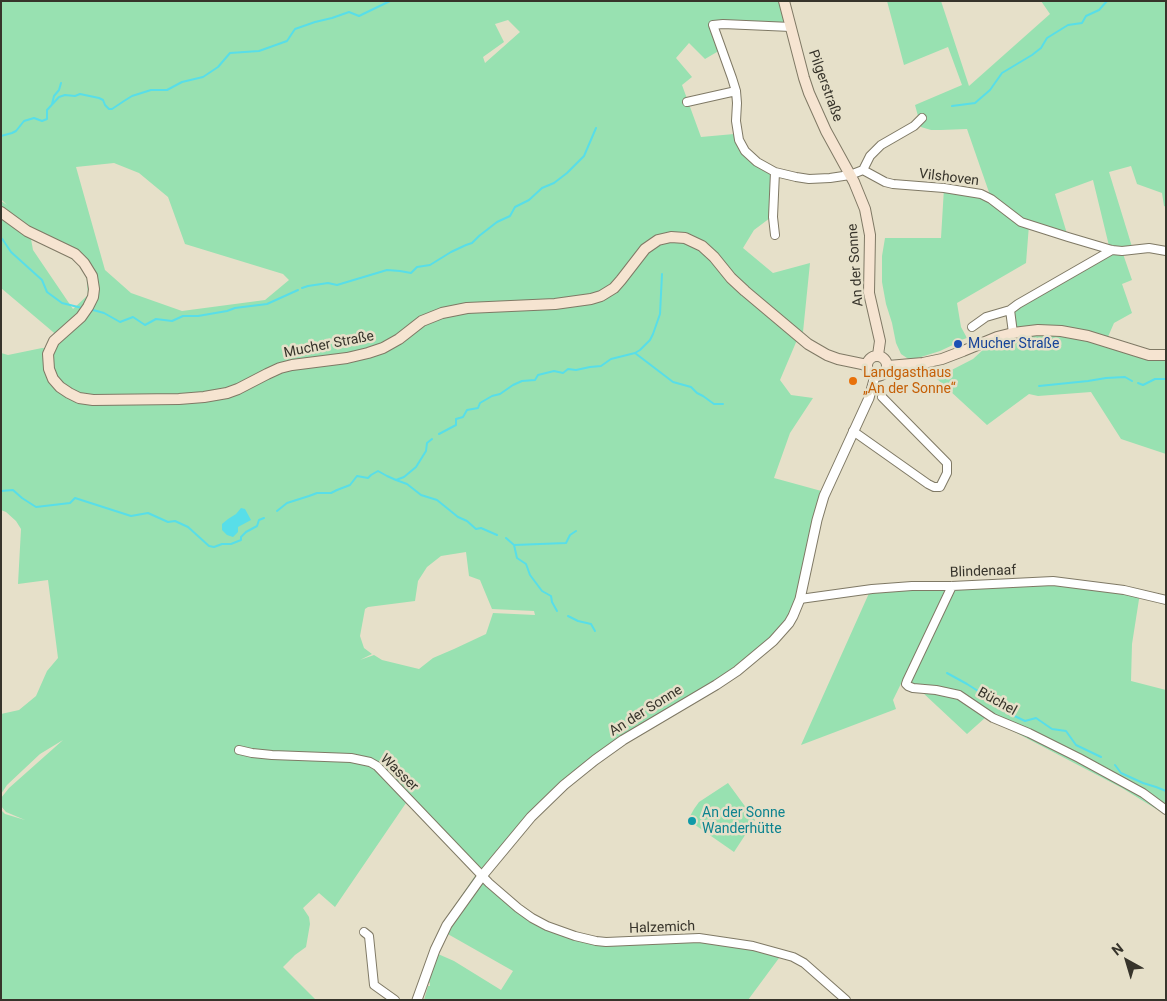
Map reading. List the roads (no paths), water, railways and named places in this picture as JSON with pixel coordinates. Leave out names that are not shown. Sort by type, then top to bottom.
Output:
[{"type":"main road","name":"Pilgerstraße","points":[[784,1],[809,93],[826,131],[850,174]]},
{"type":"main road","name":"An der Sonne","points":[[850,174],[865,209],[870,234],[869,293],[880,341],[878,355]]},
{"type":"main road","name":"Mucher Straße","points":[[1,212],[27,231],[75,254],[89,269],[92,276],[93,297],[88,307],[81,317],[54,341],[48,354],[48,364],[53,379],[60,387],[79,398],[93,400],[204,398],[238,389],[280,368],[347,358],[383,348],[422,321],[442,312],[467,308],[555,304],[591,299],[601,296],[614,288],[640,254],[652,244],[658,240],[671,237],[685,238],[702,246],[745,291],[808,344],[838,359],[867,365]]},
{"type":"main road","points":[[888,366],[923,363],[963,351],[997,337],[1038,330],[1061,331],[1088,336],[1149,355],[1166,355]]},
{"type":"main road","points":[[878,355],[884,358],[888,366],[882,375],[875,376],[869,372],[867,365],[871,357],[878,355]]},
{"type":"street","points":[[791,27],[713,25],[736,91],[736,130],[741,145],[757,162],[784,175],[809,179],[830,178],[850,174],[863,170],[876,149],[914,126],[922,118]]},
{"type":"street","points":[[687,102],[736,91]]},
{"type":"street","name":"Vilshoven","points":[[863,170],[892,184],[944,188],[981,194],[991,199],[1021,222],[1112,250],[1122,251],[1149,248],[1166,251]]},
{"type":"street","points":[[775,172],[773,217],[775,235]]},
{"type":"street","name":"Vilshoven","points":[[972,328],[986,317],[1010,310],[1112,250]]},
{"type":"street","points":[[1010,310],[1014,334]]},
{"type":"street","name":"An der Sonne","points":[[417,1000],[435,950],[447,925],[482,876],[531,817],[570,780],[595,760],[623,740],[716,684],[752,659],[773,641],[789,623],[800,599],[824,496],[869,398],[875,376]]},
{"type":"street","points":[[853,431],[928,484],[940,487],[947,473],[947,463],[882,397]]},
{"type":"street","name":"Blindenaaf","points":[[800,599],[933,585],[1061,582],[1124,590],[1166,600]]},
{"type":"street","name":"Büchel","points":[[952,586],[906,684],[913,688],[959,695],[993,718],[1029,733],[1143,793],[1166,810]]},
{"type":"street","name":"Wasser","points":[[238,750],[272,755],[351,758],[370,762],[377,766],[482,876]]},
{"type":"street","name":"Halzemich","points":[[482,876],[532,918],[547,926],[575,936],[606,942],[699,938],[753,946],[793,957],[804,963],[846,1000]]},
{"type":"street","points":[[364,932],[369,936],[374,985],[395,1000]]},
{"type":"water","points":[[241,508],[245,509],[251,520],[238,527],[238,532],[233,537],[227,535],[222,530],[222,524]]},
{"type":"waterway","points":[[1,136],[16,131],[24,121],[34,118],[42,121],[47,119],[47,110],[59,97],[80,94],[99,98],[103,100],[109,109],[112,109],[132,96],[151,90],[167,90],[182,82],[203,77],[218,67],[230,53],[259,51],[287,41],[295,29],[349,12],[359,16],[390,1]]},
{"type":"waterway","points":[[952,106],[975,103],[990,90],[1002,73],[1032,55],[1041,48],[1047,38],[1068,25],[1082,23],[1086,16],[1099,10],[1107,1]]},
{"type":"waterway","points":[[52,104],[61,83]]},
{"type":"waterway","points":[[302,288],[328,283],[337,285],[387,270],[411,273],[417,267],[430,265],[451,252],[472,243],[497,222],[510,216],[515,207],[529,200],[542,188],[554,183],[567,173],[584,156],[596,128]]},
{"type":"waterway","points":[[1,238],[11,252],[42,280],[47,292],[62,303],[82,308]]},
{"type":"waterway","points":[[635,353],[650,340],[660,314],[662,274]]},
{"type":"waterway","points":[[93,310],[104,313],[120,322],[133,317],[145,325],[156,319],[172,321],[183,316],[198,316],[235,308],[267,304],[298,290]]},
{"type":"waterway","points":[[439,434],[456,425],[456,419],[463,417],[467,410],[478,408],[480,403],[522,381],[535,380],[538,375],[554,371],[563,373],[568,369],[576,370],[601,366],[611,359],[635,353],[673,382],[691,387],[714,404],[723,404]]},
{"type":"waterway","points":[[1039,386],[1106,378],[1125,377],[1132,381]]},
{"type":"waterway","points":[[1138,383],[1143,385],[1155,379],[1166,379]]},
{"type":"waterway","points":[[277,511],[287,503],[317,493],[331,493],[350,485],[357,476],[368,478],[378,471],[396,480],[404,477],[416,467],[426,451],[427,443],[432,439]]},
{"type":"waterway","points":[[396,480],[407,484],[421,495],[437,500],[476,529],[481,528],[497,535]]},
{"type":"waterway","points":[[1,491],[13,490],[36,507],[70,503],[75,498],[131,516],[148,513],[168,522],[175,521],[188,527],[209,546],[214,547],[241,540],[241,537],[246,532],[257,526],[259,520],[264,518]]},
{"type":"waterway","points":[[506,538],[514,545],[566,543],[570,535],[576,531]]},
{"type":"waterway","points":[[514,545],[517,558],[526,564],[530,575],[542,591],[551,596],[557,611]]},
{"type":"waterway","points":[[568,616],[591,624],[595,631]]},
{"type":"waterway","points":[[947,673],[989,698],[1002,710],[1025,721],[1036,718],[1052,729],[1066,731],[1076,745],[1101,757]]},
{"type":"waterway","points":[[1115,765],[1121,773],[1166,791]]},
{"type":"place","name":"Mucher Straße","points":[[958,344]]},
{"type":"place","name":"Landgasthaus „An der Sonne“","points":[[853,381]]},
{"type":"place","name":"An der Sonne Wanderhütte","points":[[692,821]]}]
